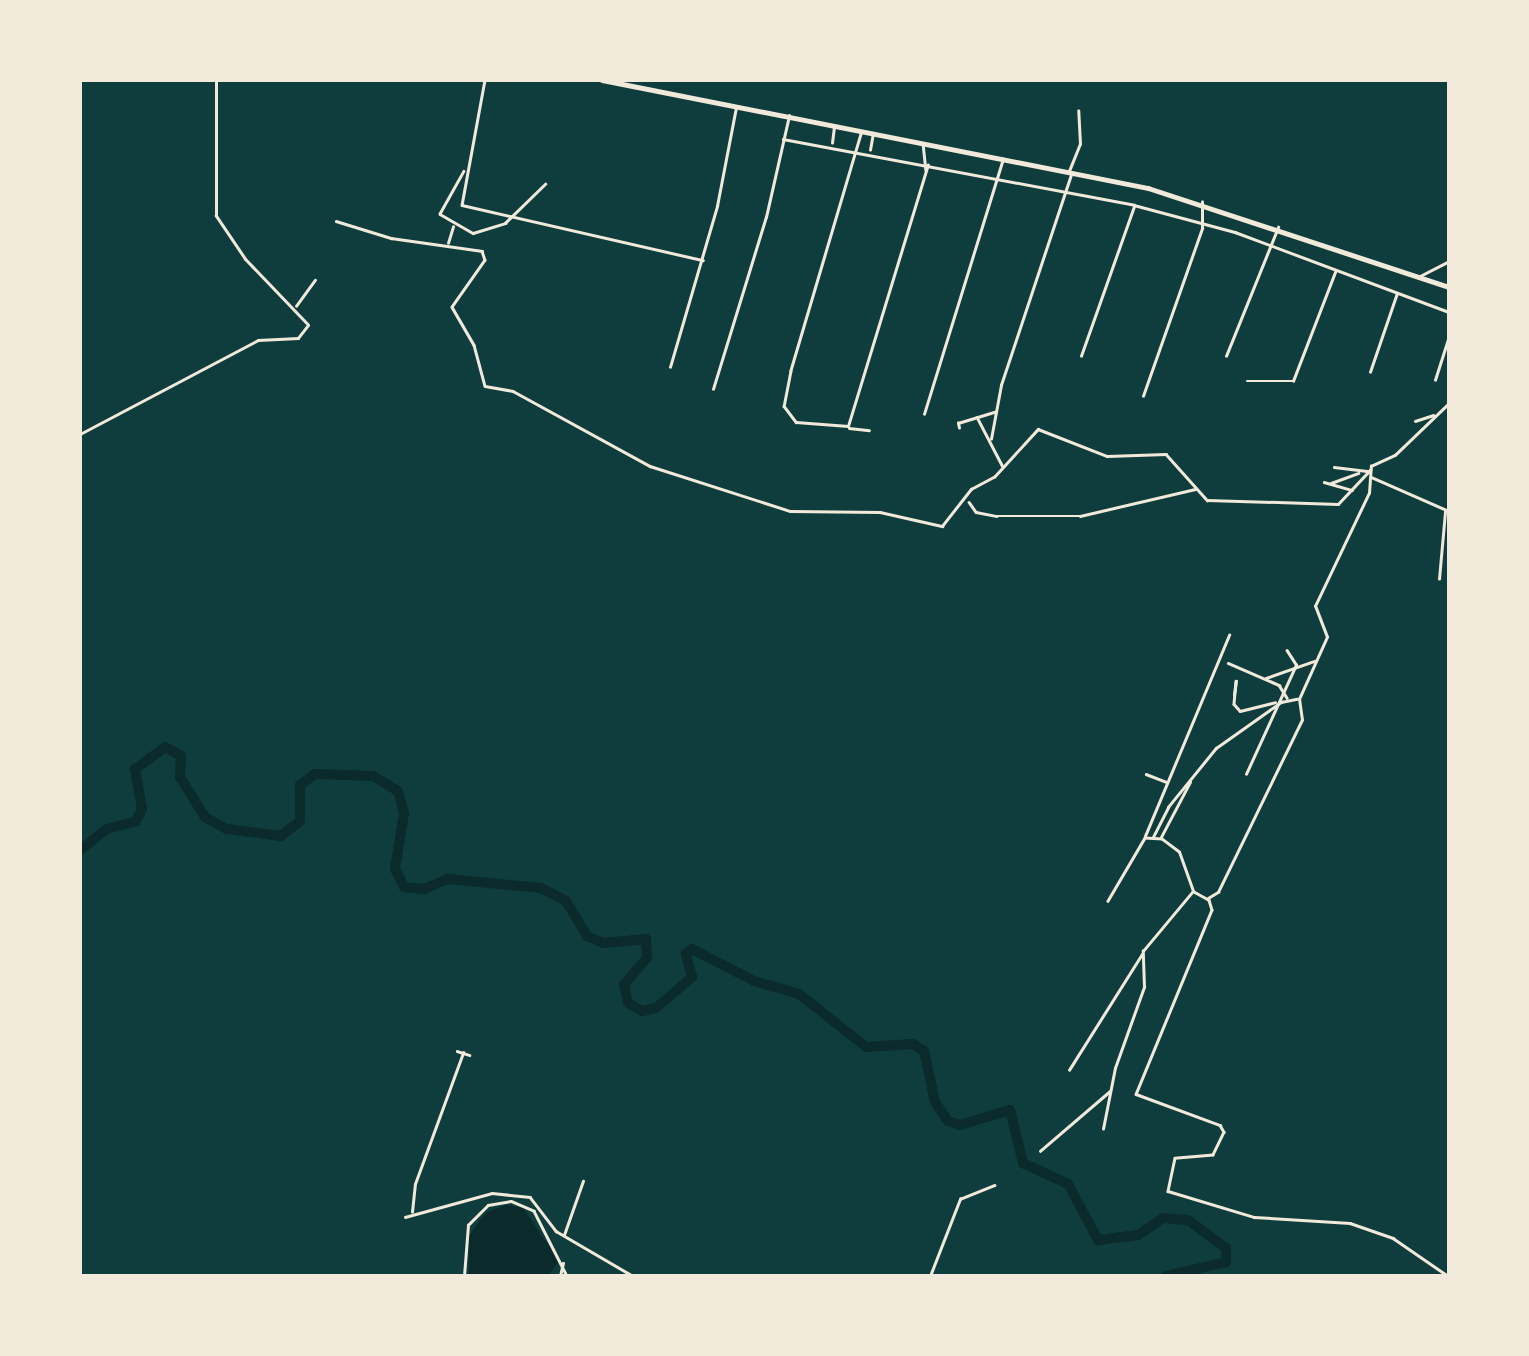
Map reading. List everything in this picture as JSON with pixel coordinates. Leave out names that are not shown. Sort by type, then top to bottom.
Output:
[{"type":"highway","points":[[602,80],[1070,171],[1202,202],[1449,287]]},
{"type":"street","points":[[80,434],[258,340],[298,338],[308,325],[245,259],[216,216],[216,80]]},
{"type":"street","points":[[486,80],[465,170],[462,205],[702,260]]},
{"type":"street","points":[[670,367],[702,260],[736,106]]},
{"type":"street","points":[[991,439],[996,412],[1080,144],[1078,111]]},
{"type":"street","points":[[713,389],[789,116]]},
{"type":"street","points":[[831,144],[834,125]]},
{"type":"street","points":[[862,130],[784,406],[796,422],[869,430]]},
{"type":"street","points":[[870,152],[873,132]]},
{"type":"street","points":[[783,139],[831,144],[1068,189],[1203,222],[1449,312]]},
{"type":"street","points":[[848,426],[926,171],[923,142]]},
{"type":"street","points":[[924,414],[1003,158]]},
{"type":"street","points":[[465,170],[440,210],[454,226],[486,232],[512,216],[545,184]]},
{"type":"street","points":[[1143,396],[1203,222],[1202,202]]},
{"type":"street","points":[[1081,356],[1134,205]]},
{"type":"street","points":[[336,221],[390,238],[448,244],[485,254],[452,307],[485,386],[513,391],[650,466],[790,511],[880,512],[939,526],[968,500],[971,489],[1003,468],[1031,433],[1043,428],[1107,456],[1166,454],[1207,500],[1338,504],[1449,403]]},
{"type":"street","points":[[448,244],[454,226]]},
{"type":"street","points":[[1226,356],[1278,226]]},
{"type":"street","points":[[1420,276],[1448,262]]},
{"type":"street","points":[[1247,382],[1294,381],[1335,270]]},
{"type":"street","points":[[295,308],[315,280]]},
{"type":"street","points":[[1370,372],[1398,293]]},
{"type":"street","points":[[1435,380],[1449,336]]},
{"type":"street","points":[[959,428],[976,417],[996,412]]},
{"type":"street","points":[[1415,421],[1435,415]]},
{"type":"street","points":[[976,417],[1003,468]]},
{"type":"street","points":[[1334,467],[1370,473],[1447,510],[1439,579]]},
{"type":"street","points":[[1331,483],[1362,471]]},
{"type":"street","points":[[1206,898],[1218,892],[1303,715],[1299,699],[1327,636],[1315,606],[1369,493],[1370,473]]},
{"type":"street","points":[[1324,482],[1353,490]]},
{"type":"street","points":[[968,500],[984,514],[1080,516],[1183,487],[1196,490]]},
{"type":"street","points":[[1108,901],[1144,838],[1229,634]]},
{"type":"street","points":[[1287,651],[1296,665]]},
{"type":"street","points":[[1264,678],[1314,660]]},
{"type":"street","points":[[1228,663],[1264,678],[1288,698]]},
{"type":"street","points":[[1246,774],[1272,708],[1296,665]]},
{"type":"street","points":[[1234,695],[1240,711],[1276,702]]},
{"type":"street","points":[[1153,837],[1216,748],[1288,698],[1299,699]]},
{"type":"street","points":[[1146,774],[1168,783]]},
{"type":"street","points":[[1160,838],[1190,780]]},
{"type":"street","points":[[1166,830],[1192,890],[1206,898],[1212,910],[1136,1094],[1143,1102],[1220,1124],[1224,1132],[1214,1154],[1175,1158],[1168,1191],[1240,1214],[1350,1223],[1393,1238],[1448,1276]]},
{"type":"street","points":[[1144,838],[1169,842]]},
{"type":"street","points":[[1069,1070],[1143,953],[1192,890]]},
{"type":"street","points":[[1103,1129],[1111,1090],[1144,987],[1143,953]]},
{"type":"street","points":[[412,1216],[415,1184],[466,1054],[457,1051]]},
{"type":"street","points":[[1040,1151],[1111,1090]]},
{"type":"street","points":[[563,1236],[583,1181]]},
{"type":"street","points":[[930,1276],[960,1199],[994,1185]]},
{"type":"street","points":[[406,1217],[513,1192],[534,1198],[563,1236],[633,1276]]},
{"type":"street","points":[[464,1276],[468,1225],[496,1202],[517,1201],[534,1212],[563,1260],[568,1276]]},
{"type":"street","points":[[560,1276],[563,1260]]},
{"type":"water","points":[[506,1205],[523,1208],[559,1261],[548,1276],[469,1276],[469,1236],[485,1213]]},
{"type":"waterway","points":[[80,850],[107,829],[136,821],[142,809],[135,769],[165,747],[181,756],[180,777],[205,817],[227,829],[281,836],[300,821],[300,785],[315,774],[373,776],[398,791],[404,813],[395,869],[404,887],[424,889],[448,879],[541,888],[566,901],[587,936],[603,943],[646,939],[647,958],[624,984],[628,1003],[642,1011],[656,1008],[692,977],[686,954],[692,949],[754,981],[799,994],[866,1047],[913,1044],[924,1051],[935,1102],[948,1121],[960,1125],[1010,1110],[1023,1163],[1068,1184],[1098,1240],[1138,1235],[1163,1218],[1188,1220],[1226,1248],[1226,1262],[1166,1276]]}]
